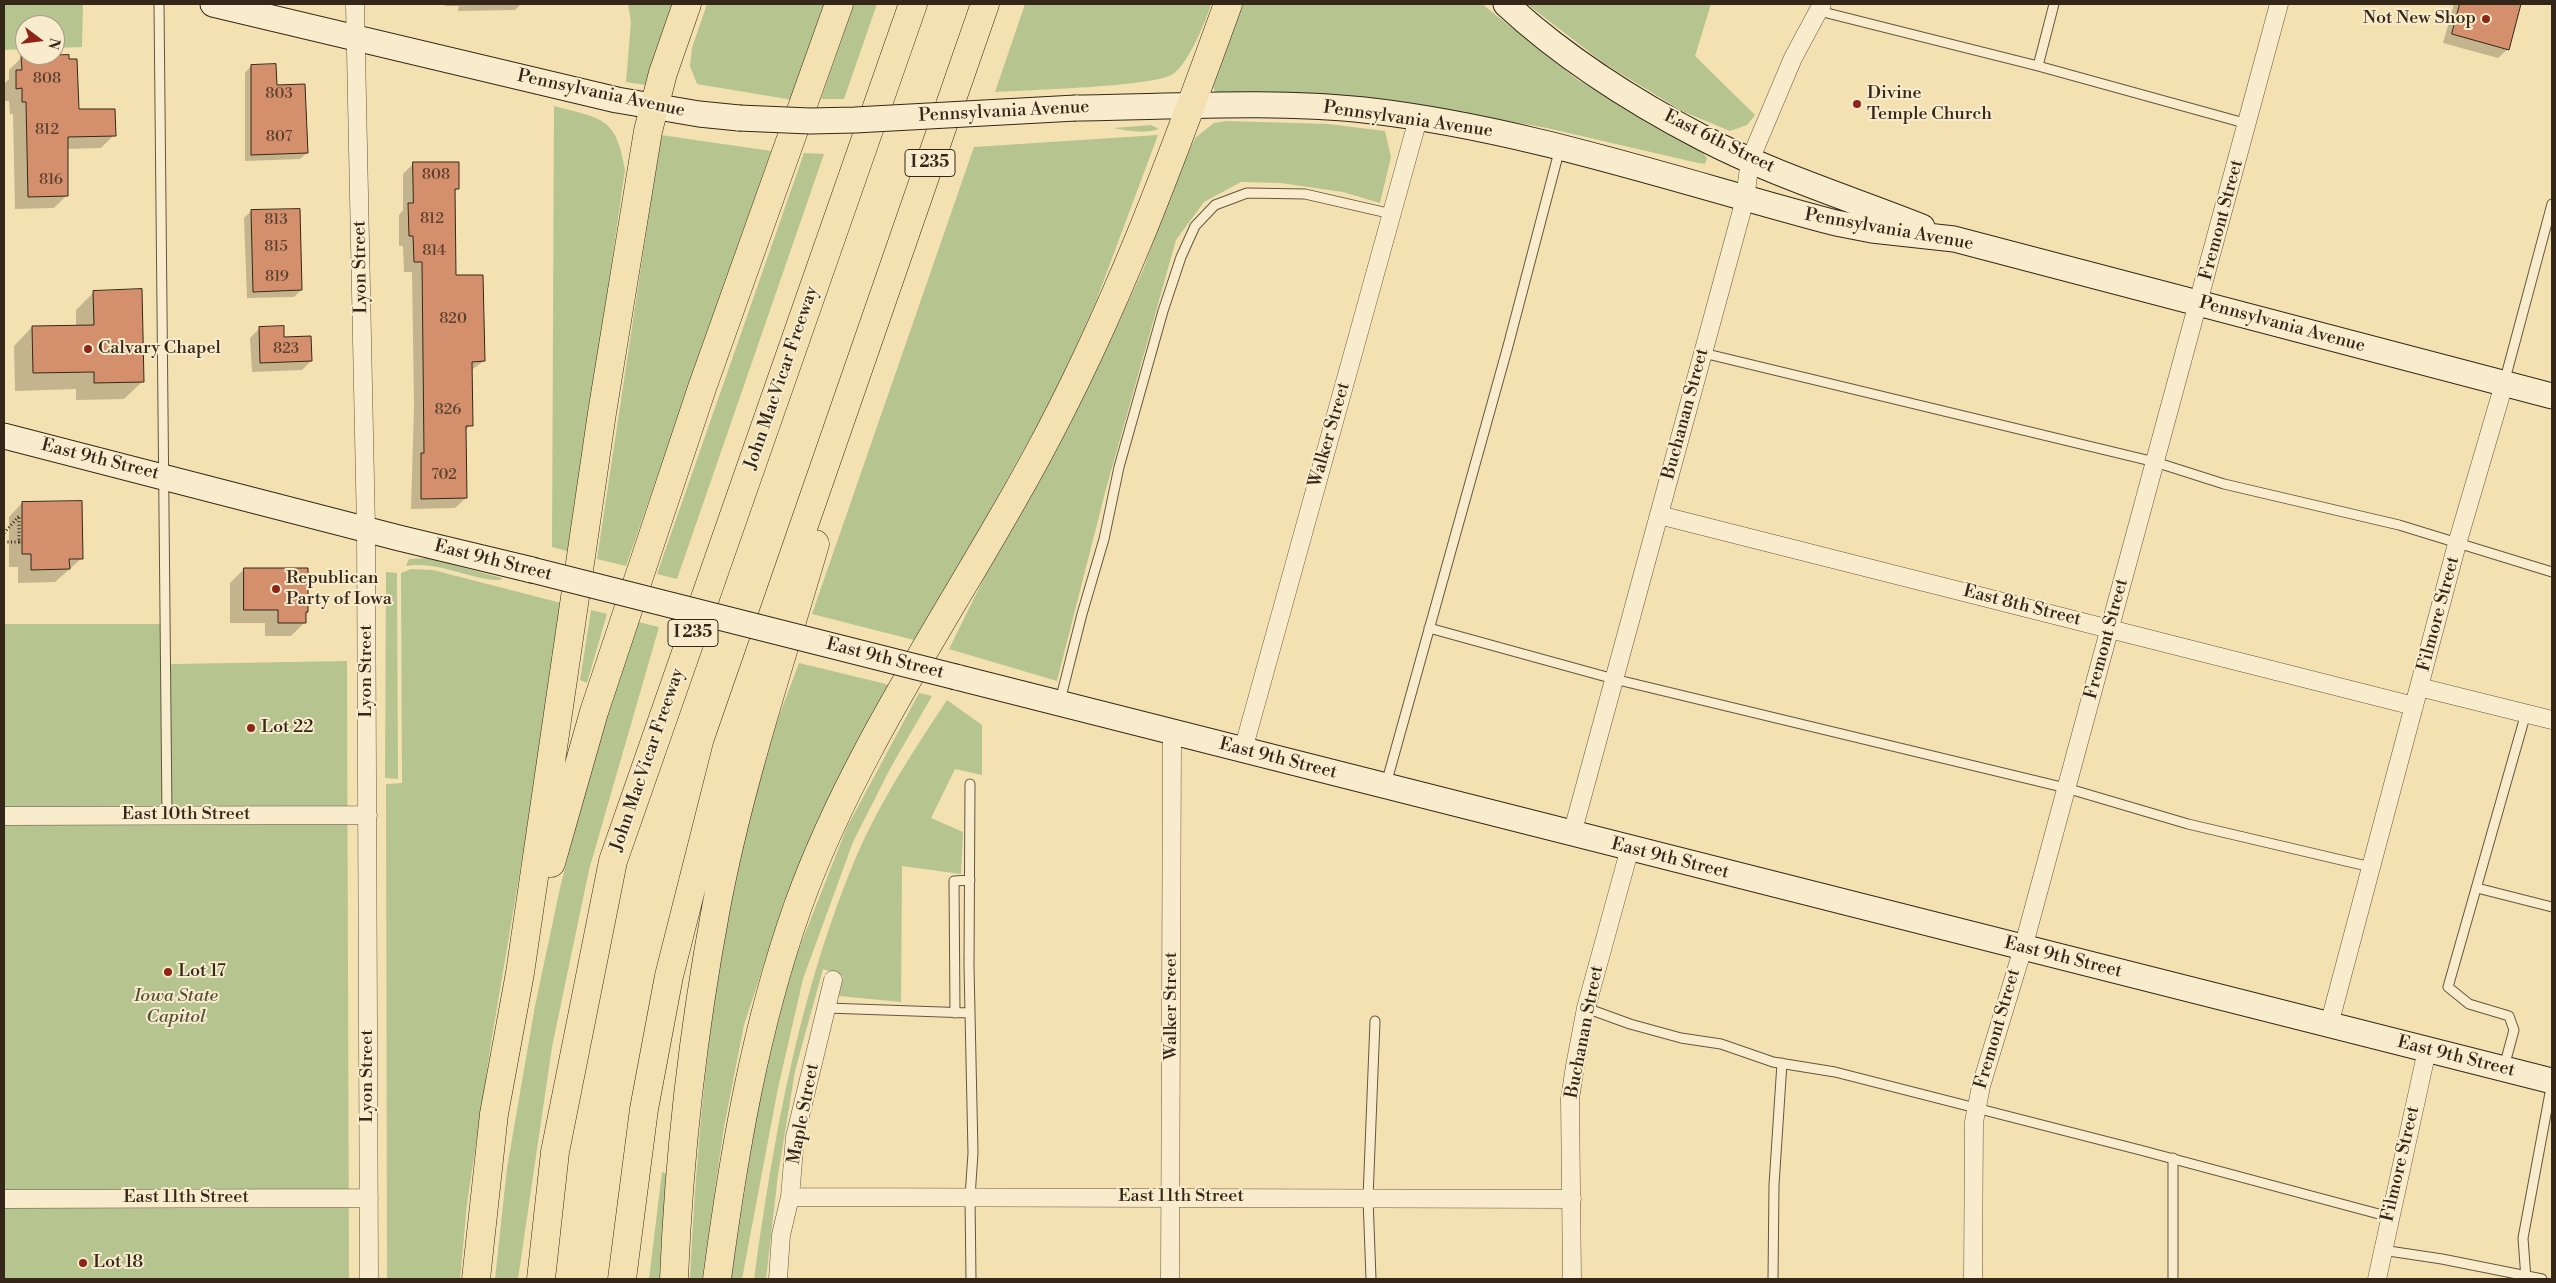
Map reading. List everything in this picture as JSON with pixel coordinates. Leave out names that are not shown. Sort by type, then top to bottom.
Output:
[{"type":"highway","points":[[476,1279],[494,1114],[520,973],[602,413],[648,131],[686,4]]},
{"type":"highway","points":[[520,973],[594,712],[702,388],[839,4]]},
{"type":"highway","name":"John MacVicar Freeway","points":[[541,1279],[555,1152],[613,861],[914,4]]},
{"type":"highway","name":"I 235","points":[[622,1279],[644,1109],[669,976],[700,846],[727,747],[985,4]]},
{"type":"highway","points":[[717,1279],[733,1164],[751,1068],[772,985],[799,904],[836,816],[881,729],[1035,460],[1074,386],[1147,222],[1228,4]]},
{"type":"highway","points":[[674,1279],[677,1204],[689,1080],[716,907],[750,764],[826,507],[875,323]]},
{"type":"main road","name":"Pennsylvania Avenue","points":[[213,4],[356,39],[654,107],[699,114],[767,120],[846,121],[1076,108],[1324,107],[1418,119],[1508,134],[1836,223],[1872,230],[1954,239],[2552,396]]},
{"type":"main road","name":"East 6th Street","points":[[1506,4],[1534,29],[1646,106],[1703,138],[1750,160],[1954,239]]},
{"type":"main road","name":"East 9th Street","points":[[4,436],[366,530],[532,570],[2552,1081]]},
{"type":"street","name":"Lyon Street","points":[[355,4],[366,530],[369,1279]]},
{"type":"street","name":"Fremont Street","points":[[1973,1279],[1974,1122],[1981,1086],[2023,948],[2279,4]]},
{"type":"street","name":"Buchanan Street","points":[[1572,834],[1745,199],[1750,160],[1793,58],[1820,7]]},
{"type":"street","name":"Walker Street","points":[[1243,750],[1418,119]]},
{"type":"street","name":"Filmore Street","points":[[2329,1025],[2457,544],[2504,384]]},
{"type":"street","name":"East 8th Street","points":[[1659,515],[2414,706]]},
{"type":"street","points":[[2419,687],[2552,720]]},
{"type":"street","name":"Walker Street","points":[[1170,1279],[1172,733]]},
{"type":"street","name":"East 10th Street","points":[[4,816],[368,815]]},
{"type":"street","name":"Buchanan Street","points":[[1572,1279],[1570,1099],[1586,1008],[1630,848]]},
{"type":"street","name":"Maple Street","points":[[778,1279],[781,1235],[790,1197],[795,1137],[833,980]]},
{"type":"street","name":"Filmore Street","points":[[2377,1279],[2427,1050]]},
{"type":"street","name":"East 11th Street","points":[[790,1197],[1572,1199]]},
{"type":"street","name":"East 11th Street","points":[[4,1199],[369,1198]]},
{"type":"lane","points":[[158,4],[167,816]]},
{"type":"lane","points":[[2038,66],[2054,4]]},
{"type":"lane","points":[[1820,7],[2248,124]]},
{"type":"lane","points":[[1385,786],[1508,346],[1560,147]]},
{"type":"lane","points":[[1060,704],[1082,614],[1104,539],[1119,467],[1163,312],[1181,257],[1195,226],[1215,205],[1247,193],[1305,194],[1392,214]]},
{"type":"lane","name":"Filmore Street","points":[[2504,384],[2552,204]]},
{"type":"lane","points":[[1703,352],[2154,462],[2224,484],[2399,525],[2552,572]]},
{"type":"lane","points":[[1428,628],[1614,679],[2066,788],[2188,824],[2371,868]]},
{"type":"lane","points":[[2503,1069],[2514,1030],[2509,1016],[2469,1004],[2448,987],[2526,713]]},
{"type":"lane","points":[[970,784],[970,1013],[973,1152],[970,1197],[971,1279]]},
{"type":"lane","points":[[955,1013],[954,881],[970,880]]},
{"type":"lane","points":[[2477,888],[2552,907]]},
{"type":"lane","points":[[827,1008],[970,1013]]},
{"type":"lane","points":[[1586,1008],[1673,1036],[1721,1044],[1782,1063],[1835,1072],[2390,1216]]},
{"type":"lane","points":[[1371,1279],[1368,1198],[1376,1021]]},
{"type":"lane","points":[[1773,1279],[1774,1185],[1782,1063]]},
{"type":"lane","points":[[2526,1277],[2523,1238],[2552,1081]]},
{"type":"lane","points":[[2172,1158],[2173,1279]]},
{"type":"lane","points":[[2382,1250],[2542,1279]]},
{"type":"path","points":[[4,533],[19,516],[21,542],[4,542]]},
{"type":"green space","points":[[4,4],[83,4],[82,47],[65,48],[65,15],[15,15],[15,49],[4,50]]},
{"type":"green space","points":[[628,4],[674,4],[646,85],[626,82],[631,22]]},
{"type":"green space","points":[[707,4],[824,4],[793,100],[697,84],[690,66],[692,48]]},
{"type":"green space","points":[[854,4],[877,4],[844,99],[821,99]]},
{"type":"green space","points":[[1025,4],[1211,4],[1201,31],[1190,52],[1179,69],[1173,74],[1141,82],[1116,85],[995,92]]},
{"type":"green space","points":[[1243,4],[1482,4],[1578,80],[1702,152],[1707,158],[1705,164],[1547,128],[1446,110],[1216,93],[1213,87]]},
{"type":"green space","points":[[1527,4],[1711,4],[1695,56],[1755,115],[1747,125],[1730,131],[1682,111],[1605,64]]},
{"type":"green space","points":[[554,106],[595,118],[611,129],[617,139],[625,170],[570,552],[552,547]]},
{"type":"green space","points":[[1227,121],[1328,124],[1385,131],[1391,157],[1380,203],[1343,192],[1281,183],[1241,182],[1204,202],[1176,240],[1106,489],[1057,681],[949,649],[984,578],[1067,430],[1119,322],[1143,270],[1175,182],[1195,138],[1214,123]]},
{"type":"green space","points":[[1151,125],[1159,129],[1142,132],[1113,128]]},
{"type":"green space","points":[[661,135],[771,151],[626,566],[597,559]]},
{"type":"green space","points":[[1158,135],[1095,304],[1056,391],[918,641],[812,614],[974,147]]},
{"type":"green space","points":[[804,153],[824,154],[677,579],[657,574]]},
{"type":"green space","points":[[427,558],[502,578],[501,580],[477,577],[430,566],[406,566],[409,559]]},
{"type":"green space","points":[[411,569],[433,570],[565,604],[491,1043],[467,1204],[460,1279],[387,1279],[386,784],[402,783],[401,573]]},
{"type":"green space","points":[[386,572],[397,573],[398,779],[385,778]]},
{"type":"green space","points":[[591,610],[607,614],[587,683],[580,680]]},
{"type":"green space","points":[[638,622],[659,627],[589,870],[552,1047],[518,1279],[495,1279],[507,1168],[535,1006],[560,888],[597,743]]},
{"type":"green space","name":"Iowa State Capitol","points":[[4,624],[160,624],[160,666],[174,664],[347,661],[349,1279],[4,1279]]},
{"type":"green space","points":[[799,663],[890,685],[845,769],[785,900],[744,1025],[724,1127],[702,1279],[690,1279],[705,1077],[713,1009],[724,942],[751,810],[769,745]]},
{"type":"green space","points":[[919,693],[932,696],[891,767],[853,842],[803,979],[778,1088],[742,1279],[731,1279],[761,1085],[793,964],[847,827]]},
{"type":"green space","points":[[947,700],[982,725],[982,775],[955,769],[931,818],[963,832],[961,874],[902,866],[901,1002],[839,996],[843,976],[823,969],[795,1071],[778,1175],[766,1279],[754,1279],[770,1171],[791,1065],[804,1012],[836,908],[865,836],[898,776]]},
{"type":"green space","points":[[662,1172],[666,1173],[663,1279],[649,1279]]},
{"type":"building","name":"Not New Shop","points":[[2460,4],[2521,4],[2509,50],[2452,34]]},
{"type":"building","points":[[65,55],[69,55],[69,59],[77,59],[79,109],[115,109],[116,136],[68,137],[68,196],[28,197],[26,102],[22,102],[22,88],[16,89],[16,70],[22,70],[22,65],[65,65]]},
{"type":"building","points":[[276,64],[277,85],[305,84],[308,153],[251,155],[251,65]]},
{"type":"building","points":[[413,162],[459,162],[459,189],[455,189],[456,275],[483,275],[485,361],[472,362],[473,426],[466,426],[467,498],[421,499],[421,453],[424,453],[422,262],[414,262],[413,236],[409,236],[408,203],[413,203]]},
{"type":"building","points":[[300,209],[302,290],[253,292],[251,210]]},
{"type":"building","name":"Calvary Chapel","points":[[142,289],[144,382],[94,383],[94,372],[33,373],[32,326],[94,325],[93,291]]},
{"type":"building","points":[[284,326],[284,337],[311,336],[312,361],[260,363],[259,327]]},
{"type":"building","points":[[82,501],[83,559],[69,559],[70,569],[31,570],[31,554],[22,554],[22,502]]},
{"type":"building","name":"Republican Party of Iowa","points":[[244,568],[308,568],[308,612],[306,612],[306,623],[278,623],[278,610],[244,610]]},
{"type":"place","name":"Not New Shop","points":[[2486,19]]},
{"type":"place","name":"Divine Temple Church","points":[[1857,104]]},
{"type":"place","name":"Calvary Chapel","points":[[88,349]]},
{"type":"place","name":"Republican Party of Iowa","points":[[276,589]]},
{"type":"place","name":"Lot 22","points":[[251,728]]},
{"type":"place","name":"Lot 17","points":[[168,972]]},
{"type":"place","name":"Lot 18","points":[[83,1263]]}]
